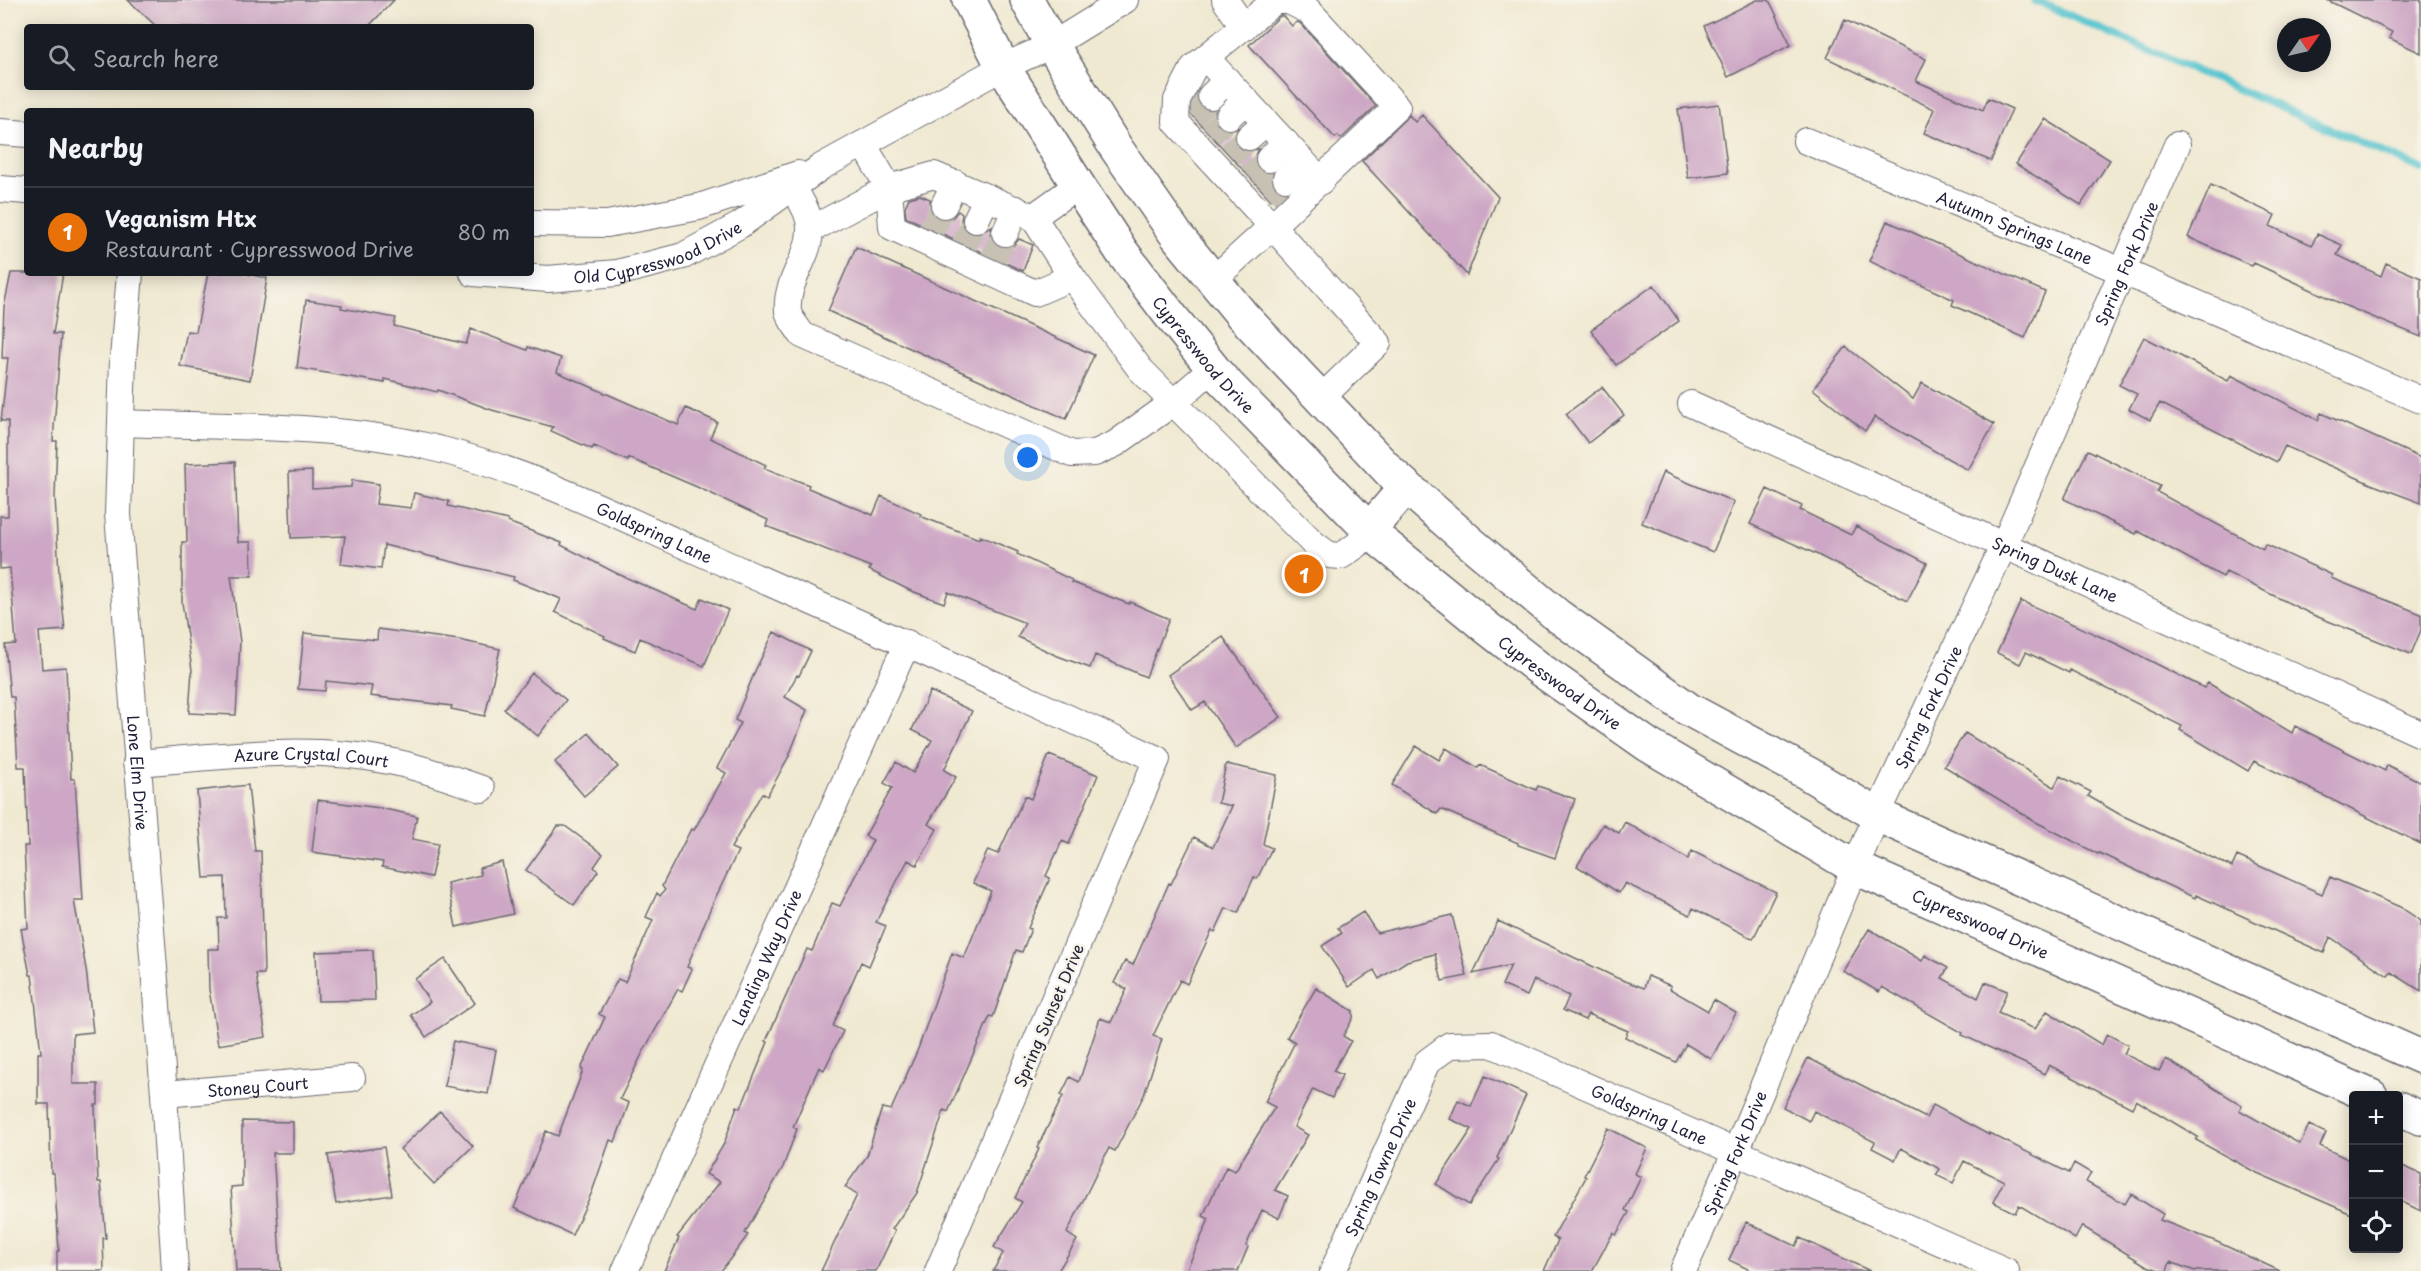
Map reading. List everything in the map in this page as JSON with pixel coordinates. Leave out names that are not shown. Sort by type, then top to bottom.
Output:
[{"type":"main road","name":"Cypresswood Drive","points":[[969,0],[1003,67],[1077,185],[1122,252],[1213,368],[1369,530],[1495,635],[1597,711],[1701,778],[1856,868],[2362,1091]]},
{"type":"main road","points":[[1027,0],[1116,148],[1178,237],[1213,280],[1320,399],[1406,487],[1558,616],[1688,709],[1807,773],[1877,814],[2421,1057]]},
{"type":"main road","points":[[1369,530],[1406,487]]},
{"type":"main road","points":[[2403,1110],[2421,1118]]},
{"type":"street","name":"Old Cypresswood Drive","points":[[510,276],[548,279],[617,273],[683,256],[740,225],[821,167],[1003,67],[1052,45],[1125,0]]},
{"type":"street","points":[[1226,0],[1244,27]]},
{"type":"street","points":[[1213,280],[1272,226],[1321,181],[1397,106],[1309,11],[1289,0],[1275,1],[1194,67],[1177,100],[1176,122],[1186,121],[1224,161],[1252,192],[1272,226],[1378,343],[1320,399]]},
{"type":"street","points":[[1206,58],[1219,88],[1257,129],[1286,160],[1321,181]]},
{"type":"street","points":[[0,132],[24,134]]},
{"type":"street","name":"Autumn Springs Lane","points":[[1806,141],[2124,272],[2421,400]]},
{"type":"street","points":[[863,144],[889,188],[892,227],[929,237],[990,265],[1035,293],[1072,277]]},
{"type":"street","name":"Spring Fork Drive","points":[[1683,1271],[1736,1151],[1877,814],[2003,547],[2124,272],[2177,145]]},
{"type":"street","name":"Old Cypresswood Drive","points":[[534,223],[607,224],[699,207],[821,167]]},
{"type":"street","points":[[810,230],[889,188],[934,175],[949,194],[982,208],[1025,213],[1140,369],[1314,544],[1329,555],[1341,556],[1357,545],[1369,530]]},
{"type":"street","points":[[1005,232],[1025,213],[1077,185]]},
{"type":"street","points":[[793,187],[808,218],[810,230],[807,244],[790,286],[788,312],[802,335],[1072,454],[1095,453],[1115,444],[1173,403],[1213,368]]},
{"type":"street","points":[[0,189],[24,191]]},
{"type":"street","name":"Lone Elm Drive","points":[[130,276],[123,358],[118,513],[164,1094],[175,1271]]},
{"type":"street","name":"Spring Dusk Lane","points":[[1690,404],[2421,734]]},
{"type":"street","name":"Goldspring Lane","points":[[122,423],[335,430],[431,447],[559,490],[907,643],[1157,759]]},
{"type":"street","name":"Landing Way Drive","points":[[625,1271],[907,643]]},
{"type":"street","name":"Azure Crystal Court","points":[[136,763],[279,754],[335,754],[389,760],[482,789]]},
{"type":"street","name":"Spring Sunset Drive","points":[[938,1271],[1157,759]]},
{"type":"street","name":"Goldspring Lane","points":[[1427,1062],[1450,1045],[1491,1044],[2006,1271]]},
{"type":"street","name":"Spring Towne Drive","points":[[1333,1271],[1427,1062]]},
{"type":"street","name":"Stoney Court","points":[[164,1094],[352,1078]]},
{"type":"building","points":[[128,0],[394,0],[371,24],[154,24]]},
{"type":"building","points":[[1757,0],[1769,0],[1791,45],[1728,77],[1704,26]]},
{"type":"building","points":[[2327,0],[2421,0],[2421,53],[2389,38],[2392,32]]},
{"type":"building","points":[[1280,16],[1283,16],[1292,26],[1297,22],[1300,23],[1376,106],[1341,139],[1338,136],[1335,138],[1249,45]]},
{"type":"building","points":[[1845,20],[1926,59],[1916,81],[1983,110],[1988,98],[2012,109],[1991,161],[1924,133],[1934,109],[1827,58]]},
{"type":"building","points":[[1196,95],[1201,107],[1208,111],[1215,110],[1214,119],[1219,127],[1225,130],[1238,128],[1234,139],[1238,147],[1245,151],[1258,149],[1255,163],[1259,170],[1272,174],[1272,182],[1280,192],[1271,200],[1191,114]]},
{"type":"building","points":[[1719,104],[1728,173],[1688,178],[1678,109]]},
{"type":"building","points":[[1409,115],[1415,122],[1422,115],[1498,197],[1467,275],[1362,161]]},
{"type":"building","points":[[2045,119],[2110,160],[2081,205],[2016,164]]},
{"type":"building","points":[[2211,185],[2275,215],[2270,226],[2312,245],[2317,234],[2342,245],[2337,255],[2381,276],[2386,263],[2421,278],[2421,337],[2346,306],[2254,263],[2252,266],[2188,237]]},
{"type":"building","points":[[920,195],[930,199],[931,213],[938,219],[952,218],[958,211],[962,214],[963,228],[970,234],[978,235],[992,226],[990,234],[992,241],[999,247],[1013,246],[1019,239],[1033,245],[1023,271],[906,217],[905,207],[909,198]]},
{"type":"building","points":[[1887,221],[2045,292],[2025,338],[1952,305],[1954,300],[1869,261]]},
{"type":"building","points":[[856,247],[1094,355],[1066,419],[828,311]]},
{"type":"building","points":[[11,273],[24,273],[24,276],[63,276],[53,334],[61,334],[53,441],[57,441],[55,496],[59,574],[65,630],[39,632],[42,669],[66,667],[71,779],[75,779],[83,900],[74,900],[86,969],[93,1032],[73,1034],[73,1084],[98,1084],[98,1105],[95,1105],[98,1182],[101,1182],[106,1238],[103,1238],[104,1271],[57,1271],[57,1251],[59,1251],[54,1173],[51,1173],[49,1104],[38,1104],[38,1053],[41,1053],[32,975],[30,975],[21,929],[28,928],[24,846],[28,846],[25,767],[18,767],[14,697],[10,697],[5,645],[16,644],[10,568],[0,569],[0,516],[8,516],[8,421],[1,421],[8,358],[2,358],[4,307]]},
{"type":"building","points":[[207,276],[267,278],[250,380],[180,366],[187,331],[196,332]]},
{"type":"building","points":[[1654,285],[1679,321],[1616,365],[1591,330]]},
{"type":"building","points":[[306,300],[342,305],[341,308],[396,318],[394,326],[466,344],[471,329],[527,350],[528,347],[561,358],[557,372],[678,425],[686,408],[717,422],[710,438],[766,465],[764,468],[809,485],[808,488],[873,515],[881,496],[921,514],[920,516],[979,539],[980,536],[1018,552],[1017,554],[1072,580],[1071,582],[1129,604],[1130,602],[1169,619],[1146,677],[1095,655],[1090,668],[1055,655],[1018,637],[1025,623],[948,592],[944,603],[909,590],[869,570],[871,567],[766,526],[768,520],[697,487],[629,458],[628,461],[594,446],[592,449],[551,431],[553,427],[492,410],[438,390],[437,392],[385,379],[385,383],[297,368]]},
{"type":"building","points":[[2144,337],[2228,381],[2231,375],[2318,420],[2321,413],[2421,458],[2421,503],[2371,484],[2285,446],[2277,462],[2160,403],[2150,420],[2129,409],[2137,394],[2119,385]]},
{"type":"building","points":[[1846,347],[1913,399],[1922,383],[1994,424],[1968,470],[1875,417],[1865,431],[1813,389]]},
{"type":"building","points":[[1602,387],[1624,415],[1588,443],[1566,414]]},
{"type":"building","points":[[2088,450],[2160,486],[2157,492],[2263,549],[2265,544],[2332,575],[2331,578],[2421,614],[2421,630],[2411,654],[2313,615],[2226,572],[2223,577],[2138,531],[2136,534],[2064,499]]},
{"type":"building","points":[[235,462],[238,542],[251,542],[252,576],[231,576],[240,642],[236,715],[189,713],[192,670],[182,602],[182,542],[187,542],[185,464]]},
{"type":"building","points":[[312,471],[312,489],[351,487],[352,480],[379,484],[376,504],[411,508],[414,493],[449,501],[448,506],[508,520],[508,522],[562,543],[561,545],[616,573],[697,609],[702,598],[728,610],[704,666],[640,638],[635,651],[604,638],[605,636],[555,612],[561,599],[513,580],[514,577],[384,545],[381,569],[341,564],[345,536],[291,538],[289,472]]},
{"type":"building","points":[[1663,472],[1734,502],[1713,552],[1642,523]]},
{"type":"building","points":[[1767,489],[1802,506],[1800,510],[1851,535],[1856,526],[1927,563],[1907,601],[1814,553],[1750,524]]},
{"type":"building","points":[[2021,601],[2119,645],[2204,688],[2208,683],[2292,733],[2295,726],[2385,771],[2387,765],[2421,782],[2421,844],[2254,761],[2248,771],[2180,730],[2182,726],[2070,670],[2069,673],[2026,652],[2020,664],[1997,653]]},
{"type":"building","points":[[378,629],[459,640],[500,649],[485,716],[451,709],[452,706],[370,696],[372,686],[326,681],[325,691],[298,689],[304,633],[377,640]]},
{"type":"building","points":[[774,632],[811,651],[799,676],[797,675],[785,697],[807,710],[789,756],[767,796],[762,793],[731,848],[738,851],[711,907],[687,967],[692,969],[682,991],[678,989],[642,1054],[620,1099],[629,1103],[615,1142],[610,1140],[592,1192],[572,1235],[514,1208],[546,1131],[558,1136],[583,1070],[581,1069],[605,1017],[599,1014],[618,979],[625,982],[653,920],[646,917],[657,893],[660,896],[665,890],[662,886],[691,829],[694,830],[726,773],[717,768],[741,723],[735,720]]},
{"type":"building","points":[[1223,637],[1281,717],[1236,748],[1205,702],[1192,710],[1168,675]]},
{"type":"building","points":[[532,673],[566,700],[538,736],[504,709]]},
{"type":"building","points":[[930,691],[972,711],[944,770],[956,777],[928,824],[937,829],[917,865],[908,860],[876,922],[886,926],[869,966],[861,962],[833,1026],[843,1031],[824,1070],[819,1067],[793,1127],[797,1129],[783,1167],[745,1233],[748,1235],[721,1271],[664,1271],[679,1238],[677,1237],[720,1182],[706,1174],[724,1144],[737,1106],[741,1108],[768,1042],[766,1041],[807,949],[812,951],[832,903],[840,906],[873,840],[865,836],[892,788],[884,783],[896,762],[913,773],[932,740],[912,730]]},
{"type":"building","points":[[589,733],[618,767],[584,796],[555,762]]},
{"type":"building","points":[[1965,733],[2054,787],[2060,776],[2091,792],[2088,796],[2119,814],[2232,867],[2237,856],[2322,894],[2330,877],[2400,907],[2421,921],[2421,991],[2391,972],[2388,976],[2330,937],[2324,953],[2098,854],[2036,822],[1944,766]]},
{"type":"building","points":[[1416,746],[1439,760],[1446,748],[1478,768],[1480,765],[1536,790],[1538,786],[1575,799],[1555,858],[1518,845],[1518,843],[1441,809],[1437,814],[1392,785]]},
{"type":"building","points":[[1049,755],[1098,775],[1069,844],[1062,841],[1046,876],[1050,878],[1028,928],[1031,929],[1022,952],[1016,950],[993,1017],[990,1016],[948,1112],[944,1110],[917,1193],[892,1229],[895,1231],[876,1271],[821,1271],[857,1195],[845,1187],[867,1156],[882,1108],[891,1110],[918,1049],[952,953],[964,958],[991,891],[973,883],[988,850],[998,854],[1025,796],[1031,799]]},
{"type":"building","points":[[1226,764],[1277,775],[1263,844],[1272,848],[1257,879],[1254,877],[1238,913],[1226,908],[1215,932],[1212,930],[1187,984],[1180,980],[1153,1036],[1162,1039],[1144,1095],[1115,1151],[1109,1148],[1067,1233],[1077,1240],[1058,1271],[993,1271],[1003,1253],[994,1247],[1022,1202],[1015,1198],[1063,1096],[1061,1095],[1070,1077],[1079,1082],[1100,1018],[1111,1022],[1127,989],[1114,983],[1125,961],[1133,965],[1169,883],[1171,884],[1194,837],[1213,847],[1232,806],[1218,803]]},
{"type":"building","points":[[248,785],[255,851],[261,851],[264,974],[256,974],[266,1037],[218,1045],[209,989],[208,949],[219,949],[218,918],[226,918],[225,877],[204,878],[197,791]]},
{"type":"building","points":[[318,800],[380,808],[417,816],[412,839],[438,844],[431,877],[382,867],[383,862],[312,852]]},
{"type":"building","points":[[1625,822],[1688,859],[1692,851],[1776,892],[1753,939],[1693,908],[1690,915],[1625,883],[1619,893],[1577,866],[1603,824],[1619,833]]},
{"type":"building","points":[[558,826],[565,826],[603,854],[594,867],[598,871],[574,905],[526,870]]},
{"type":"building","points":[[502,862],[513,914],[456,927],[447,883],[481,875],[479,868]]},
{"type":"building","points":[[1363,912],[1377,933],[1452,915],[1467,976],[1442,981],[1435,954],[1407,961],[1379,979],[1374,970],[1349,987],[1322,946],[1342,933],[1338,928]]},
{"type":"building","points":[[1498,921],[1617,978],[1644,988],[1648,976],[1671,986],[1670,989],[1708,1011],[1714,1000],[1736,1013],[1711,1059],[1686,1044],[1676,1062],[1625,1037],[1628,1031],[1588,1014],[1585,1020],[1563,1010],[1569,996],[1534,980],[1527,996],[1502,985],[1511,965],[1473,974]]},
{"type":"building","points":[[1869,929],[1922,961],[1925,955],[1948,968],[1942,978],[1978,998],[1985,982],[2007,991],[1998,1013],[2035,1029],[2047,1011],[2102,1045],[2107,1034],[2128,1045],[2124,1054],[2159,1071],[2166,1059],[2242,1105],[2239,1110],[2300,1144],[2309,1125],[2326,1133],[2320,1146],[2349,1160],[2349,1213],[2255,1172],[2196,1140],[2198,1137],[2136,1100],[2132,1108],[2049,1065],[2044,1074],[1962,1035],[1963,1033],[1882,987],[1879,992],[1843,971]]},
{"type":"building","points":[[373,950],[375,1000],[318,1001],[316,952]]},
{"type":"building","points":[[445,959],[475,1003],[426,1037],[411,1015],[430,1002],[415,979]]},
{"type":"building","points":[[1316,988],[1353,1011],[1353,1018],[1343,1036],[1351,1041],[1333,1071],[1342,1075],[1332,1098],[1313,1089],[1294,1127],[1308,1135],[1275,1190],[1288,1196],[1279,1218],[1262,1210],[1238,1271],[1186,1271],[1209,1219],[1203,1216],[1226,1167],[1235,1171],[1275,1107],[1265,1102],[1295,1042],[1287,1037]]},
{"type":"building","points":[[453,1041],[496,1050],[488,1094],[444,1086]]},
{"type":"building","points":[[1808,1058],[1926,1118],[1933,1105],[2069,1173],[2074,1163],[2091,1173],[2086,1182],[2125,1204],[2131,1194],[2163,1214],[2160,1220],[2215,1241],[2280,1271],[2195,1271],[2170,1262],[2167,1271],[2162,1271],[2147,1266],[2082,1226],[2075,1239],[2019,1205],[2015,1213],[1993,1202],[2004,1181],[1964,1161],[1953,1183],[1936,1175],[1940,1169],[1901,1148],[1895,1160],[1872,1148],[1875,1142],[1814,1111],[1809,1121],[1783,1107]]},
{"type":"building","points":[[1485,1076],[1526,1095],[1497,1158],[1499,1159],[1469,1205],[1436,1184],[1472,1129],[1450,1119],[1458,1100],[1471,1106]]},
{"type":"building","points":[[440,1111],[473,1146],[434,1184],[400,1149]]},
{"type":"building","points":[[242,1121],[293,1122],[293,1153],[273,1153],[281,1271],[236,1271],[231,1187],[242,1186]]},
{"type":"building","points":[[1608,1128],[1647,1148],[1635,1174],[1641,1177],[1625,1210],[1629,1212],[1616,1235],[1613,1233],[1592,1271],[1544,1271],[1558,1240],[1553,1237],[1586,1177],[1584,1176]]},
{"type":"building","points":[[384,1147],[392,1195],[336,1204],[328,1155]]},
{"type":"building","points":[[2403,1166],[2421,1174],[2421,1211],[2403,1202]]},
{"type":"building","points":[[1746,1222],[1796,1246],[1800,1238],[1870,1271],[1752,1271],[1729,1260]]},
{"type":"waterway","points":[[2034,0],[2421,169]]},
{"type":"tunnel","points":[[1192,115],[1211,96]]},
{"type":"tunnel","points":[[1210,134],[1229,116]]},
{"type":"tunnel","points":[[1230,155],[1249,137]]},
{"type":"tunnel","points":[[1250,177],[1269,159]]},
{"type":"tunnel","points":[[1267,195],[1286,178]]},
{"type":"tunnel","points":[[931,231],[944,205]]},
{"type":"tunnel","points":[[964,246],[976,220]]},
{"type":"tunnel","points":[[993,259],[1005,233]]},
{"type":"place","name":"Veganism Htx","points":[[1304,574]]}]
